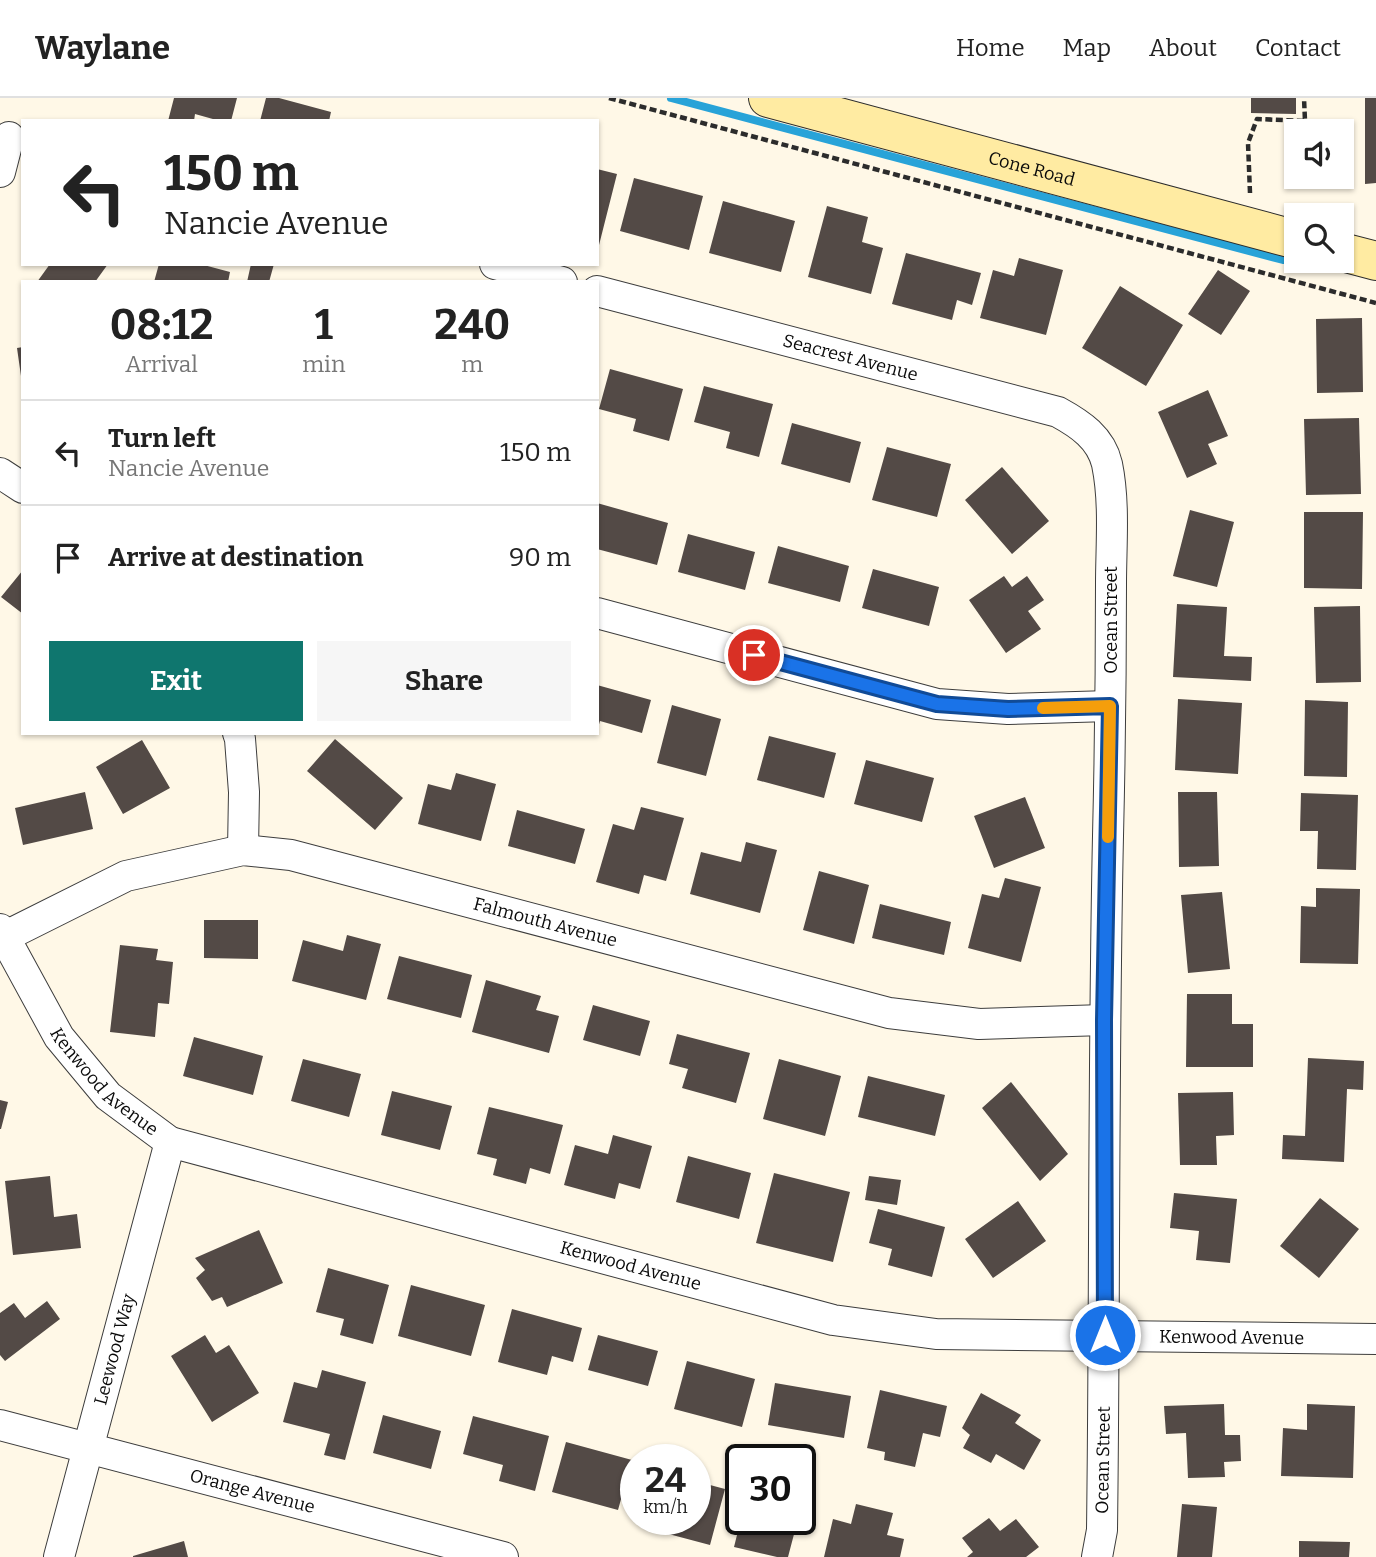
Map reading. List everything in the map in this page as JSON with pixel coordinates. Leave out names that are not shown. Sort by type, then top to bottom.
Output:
[{"type":"street","name":"Cone Road","points":[[768,98],[1284,237]]},
{"type":"street","points":[[0,172],[11,137]]},
{"type":"street","points":[[1354,255],[1376,261]]},
{"type":"street","points":[[502,266],[555,280]]},
{"type":"street","name":"Seacrest Avenue","points":[[599,292],[1058,412],[1076,422],[1098,440]]},
{"type":"street","name":"Ocean Street","points":[[1097,1557],[1102,1530],[1105,1335],[1104,1020],[1111,488],[1106,461],[1098,440]]},
{"type":"street","points":[[0,473],[21,487]]},
{"type":"street","points":[[599,614],[937,704],[1008,709],[1110,706]]},
{"type":"street","points":[[239,735],[244,792],[243,850]]},
{"type":"street","name":"Falmouth Avenue","points":[[2,935],[126,876],[243,850],[291,855],[889,1013],[979,1024],[1104,1020]]},
{"type":"street","name":"Kenwood Avenue","points":[[2,935],[59,1037],[108,1096],[170,1142],[833,1320],[936,1334],[1376,1339]]},
{"type":"street","name":"Leewood Way","points":[[59,1557],[170,1142]]},
{"type":"street","name":"Orange Avenue","points":[[0,1425],[503,1557]]},
{"type":"path","points":[[609,98],[1376,303]]},
{"type":"path","points":[[1250,193],[1248,143],[1257,119],[1304,121],[1304,98]]},
{"type":"building","points":[[174,98],[237,98],[232,119],[213,119],[195,114],[194,119],[169,119]]},
{"type":"building","points":[[266,98],[279,98],[331,112],[329,119],[261,119]]},
{"type":"building","points":[[1251,98],[1296,98],[1296,114],[1251,113]]},
{"type":"building","points":[[1365,98],[1376,98],[1376,183],[1365,184]]},
{"type":"building","points":[[599,170],[617,174],[599,245]]},
{"type":"building","points":[[634,178],[703,196],[689,250],[620,231]]},
{"type":"building","points":[[723,201],[795,221],[781,272],[709,253]]},
{"type":"building","points":[[827,206],[868,217],[862,242],[883,248],[871,294],[808,277]]},
{"type":"building","points":[[906,253],[981,273],[972,305],[957,300],[952,320],[892,304]]},
{"type":"building","points":[[1019,258],[1063,270],[1046,335],[980,318],[993,270],[1014,276]]},
{"type":"building","points":[[49,266],[107,266],[96,280],[38,280]]},
{"type":"building","points":[[158,266],[208,266],[230,272],[228,280],[155,280]]},
{"type":"building","points":[[251,266],[273,266],[270,280],[247,280]]},
{"type":"building","points":[[1218,270],[1250,291],[1221,335],[1188,314]]},
{"type":"building","points":[[1120,286],[1183,325],[1146,386],[1082,348]]},
{"type":"building","points":[[1362,318],[1363,392],[1317,393],[1316,319]]},
{"type":"building","points":[[21,347],[21,376],[17,348]]},
{"type":"building","points":[[610,369],[683,389],[669,441],[633,431],[636,419],[599,409]]},
{"type":"building","points":[[704,386],[773,404],[759,457],[726,448],[730,432],[694,422]]},
{"type":"building","points":[[1208,390],[1228,436],[1208,444],[1217,464],[1187,478],[1158,412]]},
{"type":"building","points":[[1359,418],[1361,494],[1306,495],[1304,419]]},
{"type":"building","points":[[792,423],[861,442],[850,483],[781,464]]},
{"type":"building","points":[[887,447],[951,464],[937,517],[872,500]]},
{"type":"building","points":[[1002,467],[1049,521],[1012,554],[965,500]]},
{"type":"building","points":[[599,504],[668,523],[657,565],[599,550]]},
{"type":"building","points":[[1190,510],[1234,522],[1217,587],[1173,576]]},
{"type":"building","points":[[1304,512],[1363,512],[1362,589],[1304,588]]},
{"type":"building","points":[[688,534],[755,552],[745,590],[678,572]]},
{"type":"building","points":[[778,546],[849,566],[840,602],[768,583]]},
{"type":"building","points":[[873,569],[939,587],[929,626],[862,608]]},
{"type":"building","points":[[21,572],[21,612],[1,597]]},
{"type":"building","points":[[1004,576],[1012,587],[1027,576],[1044,600],[1028,611],[1041,629],[1006,653],[969,600]]},
{"type":"building","points":[[1177,604],[1227,607],[1224,656],[1252,657],[1251,681],[1173,677]]},
{"type":"building","points":[[1360,606],[1361,682],[1316,683],[1314,607]]},
{"type":"building","points":[[599,686],[651,700],[642,733],[600,721],[599,724]]},
{"type":"building","points":[[1178,699],[1242,703],[1238,774],[1175,770]]},
{"type":"building","points":[[1305,700],[1348,702],[1347,777],[1304,776]]},
{"type":"building","points":[[672,705],[721,719],[706,776],[657,763]]},
{"type":"building","points":[[769,736],[836,753],[824,798],[757,780]]},
{"type":"building","points":[[335,739],[403,798],[375,830],[307,771]]},
{"type":"building","points":[[142,740],[170,788],[123,814],[96,767]]},
{"type":"building","points":[[866,760],[934,778],[922,822],[854,804]]},
{"type":"building","points":[[456,773],[496,784],[481,841],[418,824],[428,784],[451,790]]},
{"type":"building","points":[[85,792],[93,829],[23,845],[15,808]]},
{"type":"building","points":[[1178,792],[1217,792],[1219,866],[1179,867]]},
{"type":"building","points":[[1301,793],[1358,795],[1356,870],[1317,869],[1318,831],[1300,831]]},
{"type":"building","points":[[1025,797],[1045,848],[994,868],[974,816]]},
{"type":"building","points":[[641,807],[684,818],[666,881],[644,875],[639,894],[596,882],[613,824],[634,830]]},
{"type":"building","points":[[517,810],[585,829],[575,864],[508,846]]},
{"type":"building","points":[[746,842],[777,850],[760,913],[690,894],[701,852],[741,862]]},
{"type":"building","points":[[819,871],[869,885],[854,944],[803,930]]},
{"type":"building","points":[[1005,878],[1041,887],[1021,962],[968,948],[982,894],[999,898]]},
{"type":"building","points":[[1316,888],[1360,889],[1358,964],[1300,963],[1301,906],[1316,907]]},
{"type":"building","points":[[1222,892],[1230,969],[1188,973],[1181,895]]},
{"type":"building","points":[[880,904],[951,922],[944,955],[872,938]]},
{"type":"building","points":[[204,920],[258,920],[258,959],[204,958]]},
{"type":"building","points":[[347,935],[381,944],[366,1000],[292,981],[303,940],[343,951]]},
{"type":"building","points":[[120,945],[158,949],[156,960],[173,962],[169,1004],[158,1003],[155,1037],[110,1032]]},
{"type":"building","points":[[399,956],[472,975],[461,1018],[387,999]]},
{"type":"building","points":[[486,980],[541,996],[536,1010],[559,1016],[549,1053],[472,1032]]},
{"type":"building","points":[[1187,994],[1232,994],[1232,1024],[1253,1024],[1253,1067],[1186,1067]]},
{"type":"building","points":[[593,1005],[650,1021],[640,1056],[583,1040]]},
{"type":"building","points":[[677,1034],[750,1053],[736,1103],[682,1088],[688,1069],[669,1064]]},
{"type":"building","points":[[194,1037],[263,1056],[253,1095],[183,1076]]},
{"type":"building","points":[[1308,1058],[1364,1061],[1363,1090],[1347,1089],[1344,1162],[1282,1159],[1283,1135],[1305,1136]]},
{"type":"building","points":[[303,1059],[361,1074],[349,1117],[291,1101]]},
{"type":"building","points":[[779,1059],[841,1076],[825,1136],[763,1119]]},
{"type":"building","points":[[868,1076],[945,1095],[935,1136],[858,1117]]},
{"type":"building","points":[[1011,1082],[1068,1154],[1040,1181],[982,1108]]},
{"type":"building","points":[[392,1091],[452,1106],[440,1150],[381,1135]]},
{"type":"building","points":[[1233,1092],[1234,1135],[1216,1136],[1217,1165],[1180,1165],[1178,1093]]},
{"type":"building","points":[[0,1100],[8,1102],[1,1129],[0,1129]]},
{"type":"building","points":[[489,1107],[563,1125],[550,1174],[530,1168],[526,1184],[493,1175],[497,1159],[477,1154]]},
{"type":"building","points":[[613,1135],[652,1146],[640,1189],[619,1183],[615,1199],[564,1185],[575,1145],[608,1154]]},
{"type":"building","points":[[688,1156],[751,1173],[739,1219],[676,1202]]},
{"type":"building","points":[[774,1173],[850,1192],[833,1262],[756,1243]]},
{"type":"building","points":[[50,1176],[54,1217],[77,1214],[81,1248],[13,1255],[5,1181]]},
{"type":"building","points":[[869,1176],[901,1180],[897,1205],[865,1200]]},
{"type":"building","points":[[1174,1193],[1237,1199],[1230,1263],[1196,1260],[1199,1231],[1170,1228]]},
{"type":"building","points":[[1320,1198],[1359,1229],[1319,1278],[1280,1246]]},
{"type":"building","points":[[1018,1201],[1046,1241],[993,1278],[965,1239]]},
{"type":"building","points":[[878,1209],[945,1227],[932,1277],[888,1265],[892,1249],[869,1243]]},
{"type":"building","points":[[259,1230],[283,1283],[227,1307],[222,1297],[212,1301],[196,1278],[205,1270],[195,1258]]},
{"type":"building","points":[[328,1268],[389,1285],[373,1344],[340,1335],[344,1319],[316,1312]]},
{"type":"building","points":[[411,1285],[485,1305],[471,1356],[398,1336]]},
{"type":"building","points":[[47,1301],[60,1319],[5,1361],[0,1355],[0,1313],[14,1303],[25,1318]]},
{"type":"building","points":[[512,1309],[582,1328],[573,1362],[552,1356],[547,1375],[498,1362]]},
{"type":"building","points":[[205,1335],[216,1353],[229,1345],[259,1393],[212,1422],[171,1356]]},
{"type":"building","points":[[598,1335],[658,1351],[648,1386],[588,1370]]},
{"type":"building","points":[[687,1361],[755,1379],[742,1427],[674,1409]]},
{"type":"building","points":[[322,1370],[366,1382],[345,1460],[324,1455],[330,1434],[283,1422],[294,1382],[317,1388]]},
{"type":"building","points":[[775,1383],[851,1396],[844,1438],[768,1425]]},
{"type":"building","points":[[880,1390],[947,1406],[940,1437],[923,1433],[915,1467],[884,1460],[885,1452],[867,1448]]},
{"type":"building","points":[[981,1393],[1021,1415],[1015,1423],[1041,1440],[1024,1470],[996,1454],[991,1463],[963,1448],[970,1435],[962,1428]]},
{"type":"building","points":[[1224,1404],[1225,1435],[1240,1435],[1241,1461],[1224,1462],[1225,1477],[1188,1478],[1186,1433],[1166,1434],[1164,1406]]},
{"type":"building","points":[[1307,1404],[1355,1406],[1353,1478],[1281,1476],[1283,1428],[1307,1430]]},
{"type":"building","points":[[383,1415],[441,1431],[431,1469],[373,1453]]},
{"type":"building","points":[[473,1416],[549,1436],[535,1491],[499,1481],[503,1465],[463,1454]]},
{"type":"building","points":[[566,1442],[620,1457],[618,1510],[552,1492]]},
{"type":"building","points":[[711,1485],[725,1489],[710,1545],[672,1535],[711,1535]]},
{"type":"building","points":[[856,1504],[893,1513],[887,1535],[904,1539],[900,1557],[824,1557],[833,1519],[851,1524]]},
{"type":"building","points":[[1182,1504],[1217,1507],[1212,1557],[1177,1557]]},
{"type":"building","points":[[989,1518],[1000,1531],[1016,1519],[1039,1547],[1026,1557],[967,1557],[973,1552],[962,1538]]},
{"type":"building","points":[[737,1535],[794,1535],[788,1557],[734,1547]]},
{"type":"building","points":[[184,1541],[188,1557],[133,1557],[133,1556]]},
{"type":"building","points":[[1299,1541],[1350,1542],[1349,1557],[1299,1557]]},
{"type":"waterway","points":[[671,98],[1283,260]]},
{"type":"slow traffic","points":[[1043,708],[1110,706],[1108,837]]},
{"type":"route","points":[[754,655],[937,704],[1008,709],[1110,706],[1104,1020],[1105,1335]]}]
